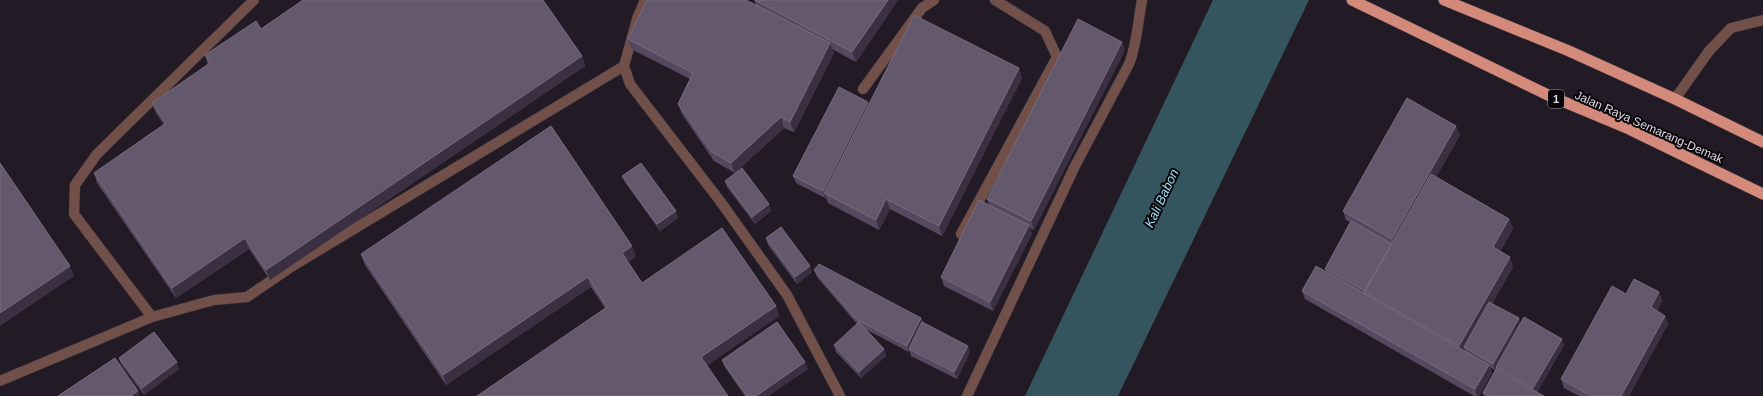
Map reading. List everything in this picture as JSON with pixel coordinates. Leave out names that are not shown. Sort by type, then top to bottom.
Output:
[{"type":"highway","name":"Jalan Raya Semarang-Demak","points":[[1352,0],[1550,96],[1629,129],[1763,194]]},
{"type":"highway","points":[[1444,0],[1568,51],[1675,99],[1763,142]]},
{"type":"lane","points":[[152,317],[74,214],[75,185],[97,154],[254,0]]},
{"type":"lane","points":[[645,0],[637,19],[624,66],[630,84],[720,201],[787,295],[840,396]]},
{"type":"lane","points":[[863,89],[922,8],[934,0]]},
{"type":"lane","points":[[961,234],[1057,57],[1044,31],[995,0]]},
{"type":"lane","points":[[966,396],[1075,166],[1135,51],[1136,31],[1142,0]]},
{"type":"lane","points":[[1675,99],[1709,51],[1731,28],[1763,20]]},
{"type":"lane","points":[[0,381],[152,317],[214,300],[247,297],[291,267],[624,66]]},
{"type":"water","name":"Kali Babon","points":[[1213,0],[1309,0],[1118,396],[1025,396]]},
{"type":"building","points":[[303,0],[543,0],[582,56],[266,270],[245,238],[172,288],[94,173],[166,123],[152,103],[210,63],[205,55],[256,21],[261,29]]},
{"type":"building","points":[[647,0],[746,0],[830,43],[790,122],[781,117],[731,163],[711,151],[678,104],[693,73],[628,39]]},
{"type":"building","points":[[755,0],[888,0],[852,52]]},
{"type":"building","points":[[914,15],[1019,68],[939,226],[886,199],[876,220],[824,193]]},
{"type":"building","points":[[1078,19],[1122,42],[1031,221],[987,199]]},
{"type":"building","points":[[839,87],[868,102],[823,191],[793,176]]},
{"type":"building","points":[[1407,98],[1456,126],[1392,239],[1343,211]]},
{"type":"building","points":[[551,126],[632,246],[622,253],[642,283],[722,228],[776,306],[701,357],[728,396],[477,396],[607,307],[588,277],[443,375],[361,254]]},
{"type":"building","points":[[0,163],[70,266],[0,313]]},
{"type":"building","points":[[641,163],[676,211],[657,224],[622,176]]},
{"type":"building","points":[[742,168],[769,204],[752,217],[725,181]]},
{"type":"building","points":[[1431,174],[1509,219],[1493,247],[1510,257],[1459,346],[1364,292]]},
{"type":"building","points":[[979,200],[1029,225],[990,302],[941,277]]},
{"type":"building","points":[[1351,221],[1392,244],[1365,291],[1325,269]]},
{"type":"building","points":[[781,227],[810,266],[795,277],[766,238]]},
{"type":"building","points":[[819,264],[921,318],[907,346],[856,319],[814,270]]},
{"type":"building","points":[[1316,266],[1489,365],[1475,389],[1302,291]]},
{"type":"building","points":[[1634,279],[1659,292],[1651,307],[1665,316],[1621,396],[1591,396],[1561,379],[1612,286],[1626,294]]},
{"type":"building","points":[[1489,302],[1519,318],[1493,364],[1464,347]]},
{"type":"building","points":[[1524,317],[1562,339],[1533,388],[1496,367]]},
{"type":"building","points":[[777,322],[805,362],[756,396],[747,396],[722,360]]},
{"type":"building","points":[[859,322],[884,349],[859,372],[834,345]]},
{"type":"building","points":[[922,322],[968,346],[954,372],[909,349]]},
{"type":"building","points":[[154,332],[177,362],[142,388],[119,358]]},
{"type":"building","points":[[115,358],[138,391],[131,396],[58,396]]},
{"type":"building","points":[[1496,369],[1544,396],[1489,396],[1483,393]]}]
